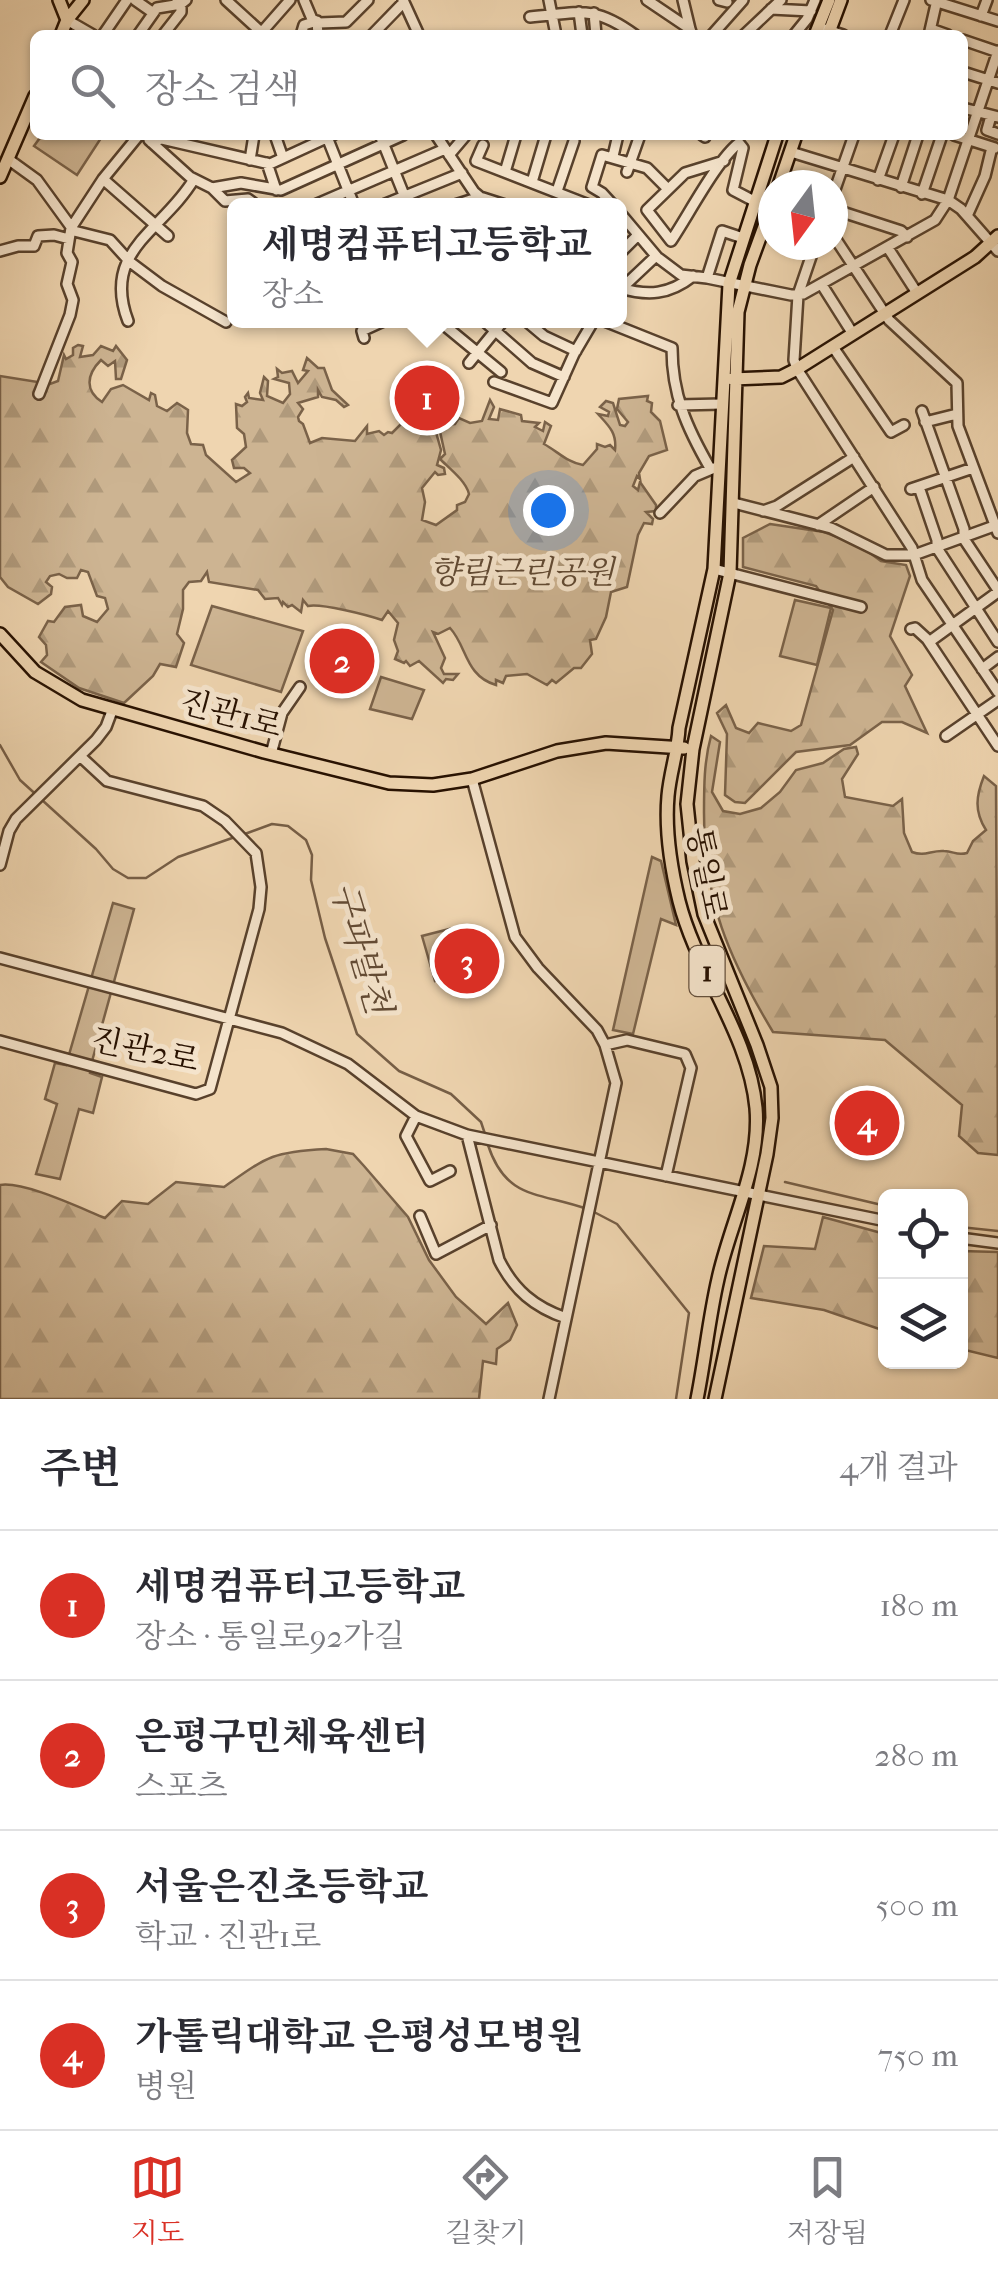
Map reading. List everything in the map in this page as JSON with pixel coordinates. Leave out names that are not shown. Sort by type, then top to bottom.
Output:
[{"type":"main road","points":[[59,0],[67,20]]},
{"type":"main road","points":[[63,30],[84,0]]},
{"type":"main road","points":[[827,30],[829,0]]},
{"type":"main road","points":[[828,30],[841,0]]},
{"type":"main road","points":[[0,177],[30,108]]},
{"type":"main road","name":"통일로","points":[[697,1399],[717,1281],[770,1136],[770,1087],[701,904],[687,804],[693,750],[730,573],[734,503],[728,284],[775,140]]},
{"type":"main road","points":[[785,170],[795,140]]},
{"type":"main road","points":[[730,380],[781,377],[797,369],[995,244]]},
{"type":"main road","name":"통일로","points":[[716,1399],[750,1193],[754,1096],[741,1050],[680,902],[668,828],[678,728],[714,569],[715,467],[722,404],[730,380],[738,312],[758,245]]},
{"type":"main road","name":"진관1로","points":[[0,634],[35,672],[56,686],[112,710],[389,783],[433,785],[472,780],[558,750],[606,743],[693,750]]},
{"type":"street","points":[[107,30],[131,0],[152,12]]},
{"type":"street","points":[[226,0],[256,30]]},
{"type":"street","points":[[236,9],[245,0]]},
{"type":"street","points":[[264,30],[290,0]]},
{"type":"street","points":[[304,0],[317,30]]},
{"type":"street","points":[[346,30],[346,22],[368,0]]},
{"type":"street","points":[[548,0],[556,30]]},
{"type":"street","points":[[647,0],[688,30]]},
{"type":"street","points":[[686,0],[691,30]]},
{"type":"street","points":[[716,30],[743,0]]},
{"type":"street","points":[[749,30],[781,0]]},
{"type":"street","points":[[892,30],[904,0]]},
{"type":"street","points":[[982,16],[986,0]]},
{"type":"street","points":[[141,30],[157,8],[181,1],[181,12],[167,30]]},
{"type":"street","points":[[377,30],[404,1],[418,30]]},
{"type":"street","points":[[930,30],[935,1],[963,5],[998,21]]},
{"type":"street","points":[[771,9],[813,5]]},
{"type":"street","points":[[797,30],[813,5]]},
{"type":"street","points":[[580,12],[582,30]]},
{"type":"street","points":[[530,16],[594,12],[628,30]]},
{"type":"street","points":[[594,12],[596,30]]},
{"type":"street","points":[[67,20],[84,30]]},
{"type":"street","points":[[302,30],[304,25],[316,21],[346,22]]},
{"type":"street","points":[[968,42],[998,52],[993,81],[968,134]]},
{"type":"street","points":[[968,74],[993,81]]},
{"type":"street","points":[[968,110],[995,116],[988,130],[998,134]]},
{"type":"street","points":[[39,394],[70,315],[70,233],[104,178],[141,140]]},
{"type":"street","points":[[148,140],[227,201]]},
{"type":"street","points":[[166,140],[267,164],[321,140]]},
{"type":"street","points":[[198,148],[199,140]]},
{"type":"street","points":[[242,183],[253,140]]},
{"type":"street","points":[[277,140],[283,158]]},
{"type":"street","points":[[331,140],[351,198]]},
{"type":"street","points":[[212,188],[217,184],[242,183],[276,190],[338,165],[380,140]]},
{"type":"street","points":[[382,140],[406,198]]},
{"type":"street","points":[[439,140],[480,197]]},
{"type":"street","points":[[333,198],[447,152],[460,140]]},
{"type":"street","points":[[505,172],[515,140]]},
{"type":"street","points":[[532,182],[545,140]]},
{"type":"street","points":[[613,156],[617,140]]},
{"type":"street","points":[[627,172],[639,140]]},
{"type":"street","points":[[842,168],[852,140]]},
{"type":"street","points":[[878,180],[892,140]]},
{"type":"street","points":[[901,187],[916,140]]},
{"type":"street","points":[[922,194],[940,140]]},
{"type":"street","points":[[627,223],[672,271],[798,295],[934,220],[948,200],[966,140]]},
{"type":"street","points":[[967,216],[995,148],[968,140]]},
{"type":"street","points":[[557,191],[574,141]]},
{"type":"street","points":[[724,161],[685,172],[647,210],[672,241],[739,144],[743,148],[733,190],[754,200]]},
{"type":"street","points":[[483,145],[476,161],[572,198]]},
{"type":"street","points":[[792,152],[948,200],[995,244]]},
{"type":"street","points":[[606,198],[592,187],[602,155],[654,172],[667,188]]},
{"type":"street","points":[[8,159],[37,180],[70,233]]},
{"type":"street","points":[[267,164],[276,190]]},
{"type":"street","points":[[413,198],[462,173]]},
{"type":"street","points":[[984,176],[998,181]]},
{"type":"street","points":[[104,178],[168,236]]},
{"type":"street","points":[[128,321],[122,307],[120,282],[126,258],[194,179]]},
{"type":"street","points":[[596,198],[602,193]]},
{"type":"street","points":[[848,213],[901,230],[906,237]]},
{"type":"street","points":[[707,278],[722,232],[743,238]]},
{"type":"street","points":[[0,250],[34,246],[38,236],[70,233],[110,240],[162,286],[226,322]]},
{"type":"street","points":[[627,246],[638,236]]},
{"type":"street","points":[[888,248],[916,293]]},
{"type":"street","points":[[627,282],[656,256]]},
{"type":"street","points":[[734,503],[831,528],[886,555],[914,555],[996,529],[957,414],[957,383],[884,314],[848,259]]},
{"type":"street","points":[[810,260],[798,295],[794,360],[797,369],[874,487],[914,555],[922,580],[998,692]]},
{"type":"street","points":[[627,290],[663,294],[694,276]]},
{"type":"street","points":[[822,285],[852,334]]},
{"type":"street","points":[[364,338],[362,331],[369,328]]},
{"type":"street","points":[[448,328],[501,372]]},
{"type":"street","points":[[492,328],[529,361],[564,377]]},
{"type":"street","points":[[469,363],[497,328]]},
{"type":"street","points":[[535,328],[576,351]]},
{"type":"street","points":[[494,382],[552,403],[589,328]]},
{"type":"street","points":[[622,328],[672,348],[672,377],[678,405],[715,467],[695,476],[660,514]]},
{"type":"street","points":[[833,347],[890,432],[904,425]]},
{"type":"street","points":[[678,405],[722,404]]},
{"type":"street","points":[[929,642],[998,591],[964,536],[924,416],[957,414]]},
{"type":"street","points":[[763,511],[854,457]]},
{"type":"street","points":[[973,468],[915,488],[937,545],[998,642]]},
{"type":"street","points":[[818,525],[874,487]]},
{"type":"street","points":[[714,569],[860,606]]},
{"type":"street","points":[[911,628],[929,642],[998,746]]},
{"type":"street","points":[[982,669],[998,657]]},
{"type":"street","points":[[271,754],[282,713],[300,688]]},
{"type":"street","points":[[946,736],[998,700]]},
{"type":"street","points":[[0,865],[9,831],[26,808],[106,728],[112,710]]},
{"type":"street","points":[[80,756],[107,781],[203,806],[254,847],[261,887],[259,909],[229,1019]]},
{"type":"street","points":[[472,780],[515,937],[538,968],[597,1030],[616,1083],[548,1399]]},
{"type":"street","name":"진관2로","points":[[0,958],[282,1033],[348,1064],[416,1116],[471,1136],[601,1162]]},
{"type":"street","name":"진관2로","points":[[0,1041],[196,1094],[210,1088],[229,1019]]},
{"type":"street","points":[[605,1045],[627,1040],[685,1054],[691,1068],[666,1176]]},
{"type":"street","points":[[416,1116],[406,1136],[430,1181],[450,1171]]},
{"type":"street","points":[[471,1136],[499,1260],[518,1291],[534,1304],[566,1318]]},
{"type":"street","points":[[601,1162],[878,1219]]},
{"type":"street","points":[[420,1216],[436,1254],[491,1224]]},
{"type":"street","points":[[968,1239],[998,1243]]},
{"type":"green space","points":[[38,140],[100,140],[77,175],[34,146]]},
{"type":"green space","name":"향림근린공원","points":[[83,346],[80,357],[93,355],[101,346],[113,351],[116,346],[127,360],[121,379],[116,379],[115,361],[108,366],[101,360],[96,366],[90,388],[96,398],[102,402],[111,389],[123,385],[149,400],[151,393],[155,395],[157,406],[167,411],[177,403],[188,410],[187,433],[191,444],[203,445],[206,455],[236,482],[250,473],[234,468],[232,460],[246,447],[244,434],[237,428],[236,404],[242,406],[247,402],[248,393],[249,398],[263,400],[260,393],[264,377],[268,381],[267,396],[283,403],[290,394],[289,383],[274,379],[278,377],[277,369],[282,373],[292,371],[298,383],[308,371],[303,370],[307,358],[318,368],[324,368],[332,390],[348,405],[344,407],[336,400],[322,397],[318,390],[318,397],[298,403],[303,409],[299,421],[310,443],[322,438],[355,441],[367,426],[367,434],[379,431],[384,435],[403,422],[433,422],[441,450],[437,465],[444,468],[445,474],[435,472],[422,488],[422,520],[436,525],[457,510],[469,494],[440,459],[445,454],[439,427],[442,420],[444,425],[455,424],[459,418],[470,423],[482,421],[490,400],[494,407],[489,419],[498,420],[500,409],[521,415],[522,421],[539,423],[535,427],[543,431],[545,422],[551,426],[544,444],[583,465],[597,444],[610,445],[615,450],[613,434],[598,414],[608,416],[609,412],[600,407],[606,401],[613,403],[620,425],[625,426],[628,422],[617,409],[619,399],[648,396],[651,412],[660,421],[667,450],[649,456],[633,486],[638,490],[640,482],[656,511],[646,512],[653,519],[652,524],[644,523],[638,535],[627,587],[611,592],[606,617],[596,639],[590,640],[592,654],[581,668],[574,668],[556,683],[552,680],[547,685],[527,674],[506,676],[503,683],[496,680],[496,685],[486,681],[472,668],[450,628],[438,634],[433,632],[445,658],[441,668],[444,674],[458,674],[443,683],[419,661],[410,666],[395,659],[398,623],[388,611],[382,620],[308,606],[303,600],[301,612],[292,605],[282,605],[278,598],[265,599],[258,590],[209,582],[207,572],[201,581],[189,582],[183,590],[177,634],[184,643],[176,667],[160,664],[124,703],[79,688],[41,662],[47,655],[46,645],[39,637],[48,621],[54,622],[65,607],[81,605],[83,616],[97,622],[108,609],[105,598],[97,596],[88,572],[81,570],[77,578],[50,576],[46,582],[52,587],[51,594],[38,604],[8,587],[0,577],[0,376],[50,384],[58,381],[64,355],[66,359],[73,355],[73,348]]},
{"type":"green space","points":[[770,524],[824,532],[859,545],[881,561],[906,565],[910,576],[890,636],[912,675],[905,686],[927,733],[902,722],[882,722],[850,745],[796,752],[745,803],[735,802],[725,795],[727,734],[717,713],[726,705],[736,728],[749,733],[758,723],[791,731],[801,725],[833,610],[816,586],[743,567],[743,538]]},
{"type":"green space","points":[[795,600],[831,608],[817,665],[780,656]]},
{"type":"green space","points":[[212,606],[303,631],[281,692],[191,665]]},
{"type":"green space","points":[[381,677],[424,690],[412,719],[370,709]]},
{"type":"green space","points":[[711,736],[720,742],[712,792],[723,811],[740,814],[761,808],[780,792],[796,770],[823,763],[844,749],[856,747],[858,754],[842,779],[845,797],[893,806],[902,799],[904,833],[912,852],[917,853],[967,853],[973,841],[986,830],[978,803],[984,776],[996,786],[998,1155],[978,1153],[959,1136],[962,1105],[885,1040],[773,1032],[731,953],[708,874],[704,813]]},
{"type":"green space","points":[[652,857],[661,861],[676,925],[661,919],[633,1034],[613,1030]]},
{"type":"green space","points":[[113,903],[134,909],[91,1065],[90,1073],[102,1077],[93,1113],[79,1109],[60,1179],[36,1174],[57,1104],[45,1099],[55,1063],[66,1065]]},
{"type":"green space","points":[[453,928],[465,973],[435,981],[422,936]]},
{"type":"green space","points":[[326,1149],[353,1154],[364,1166],[408,1217],[429,1260],[456,1297],[486,1324],[508,1303],[517,1325],[510,1340],[497,1349],[496,1364],[483,1361],[479,1399],[0,1399],[0,1185],[37,1191],[105,1218],[122,1201],[148,1204],[176,1182],[224,1187],[271,1157]]},
{"type":"green space","points":[[823,1217],[878,1232],[878,1329],[824,1310],[751,1298],[764,1246],[815,1249]]},
{"type":"green space","points":[[968,1251],[998,1252],[998,1358],[968,1351]]},
{"type":"waterway","name":"구파발천","points":[[0,745],[20,780],[113,869],[128,878],[146,878],[178,857],[235,837]]},
{"type":"waterway","name":"구파발천","points":[[242,835],[272,824],[288,826],[306,840],[312,855],[311,880],[325,938],[357,1034],[399,1071],[451,1094],[481,1122],[486,1137]]},
{"type":"waterway","name":"구파발천","points":[[488,1145],[495,1163],[515,1185],[587,1209]]},
{"type":"waterway","points":[[785,1182],[878,1204]]},
{"type":"waterway","name":"구파발천","points":[[594,1212],[617,1224],[689,1313],[676,1399]]},
{"type":"waterway","points":[[968,1228],[998,1231]]},
{"type":"place","name":"세명컴퓨터고등학교","points":[[427,398]]},
{"type":"place","name":"은평구민체육센터","points":[[342,661]]},
{"type":"place","name":"서울은진초등학교","points":[[467,961]]},
{"type":"place","name":"가톨릭대학교 은평성모병원","points":[[867,1123]]}]
